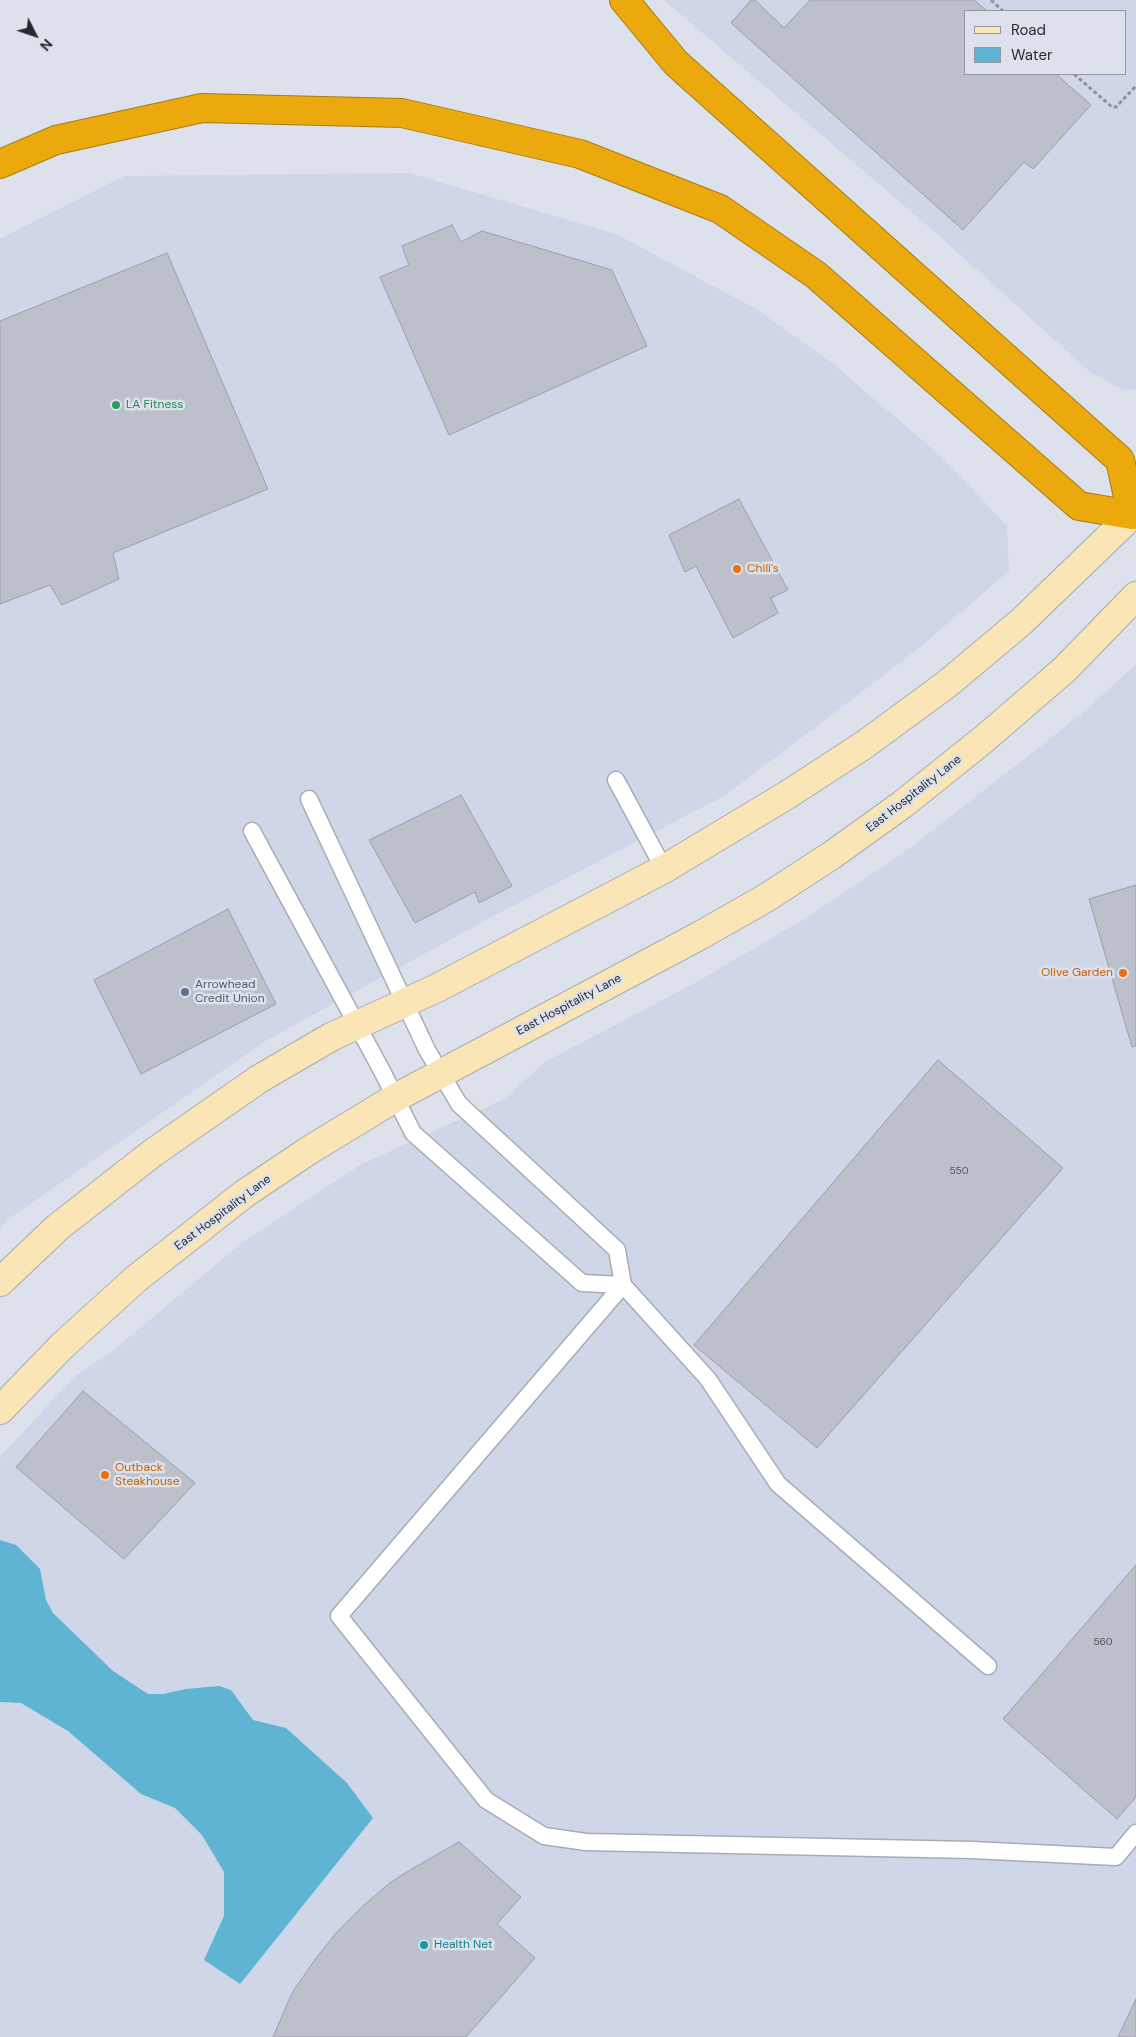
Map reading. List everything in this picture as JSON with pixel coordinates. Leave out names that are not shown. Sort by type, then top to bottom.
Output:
[{"type":"highway","points":[[0,164],[56,140],[202,108],[402,113],[580,154],[720,209],[816,275],[1079,506],[1132,515],[1120,460],[676,63],[624,0]]},
{"type":"main road","points":[[0,1282],[58,1227],[154,1152],[259,1078],[331,1036],[405,1004],[664,869],[795,790],[864,745],[947,684],[1022,622],[1132,515]]},
{"type":"main road","name":"East Hospitality Lane","points":[[0,1410],[63,1345],[137,1278],[244,1194],[308,1151],[395,1098],[766,898],[832,855],[904,804],[1064,670],[1136,596]]},
{"type":"lane","points":[[616,780],[664,869]]},
{"type":"lane","points":[[309,798],[405,1004],[440,1074],[459,1104],[618,1250],[623,1285],[708,1379],[778,1484],[988,1666]]},
{"type":"lane","points":[[252,831],[413,1133],[582,1284],[623,1285]]},
{"type":"lane","points":[[623,1285],[339,1616],[486,1800],[544,1836],[586,1842],[972,1850],[1116,1857],[1136,1833]]},
{"type":"path","points":[[991,0],[1002,10]]},
{"type":"path","points":[[1075,75],[1112,107],[1116,108],[1136,86]]},
{"type":"shaded area","points":[[664,0],[1136,0],[1136,389],[1124,390],[1090,372],[936,233]]},
{"type":"shaded area","points":[[409,173],[616,234],[756,309],[832,363],[941,456],[1007,526],[1009,571],[918,649],[726,795],[499,913],[267,1040],[10,1218],[0,1229],[0,239],[124,176]]},
{"type":"shaded area","points":[[1136,664],[1136,2037],[0,2037],[0,1457],[74,1377],[115,1349],[243,1242],[360,1165],[504,1099],[545,1062],[697,982],[809,916],[910,848],[1079,716]]},
{"type":"water","points":[[0,1540],[16,1545],[40,1569],[46,1600],[53,1613],[113,1671],[148,1694],[163,1694],[186,1689],[219,1686],[231,1690],[253,1720],[286,1728],[347,1783],[373,1818],[240,1984],[204,1960],[224,1916],[224,1872],[202,1835],[175,1808],[141,1794],[68,1731],[21,1703],[0,1702]]},
{"type":"building","points":[[751,0],[755,0],[784,28],[810,0],[974,0],[986,10],[964,10],[964,75],[1057,75],[1091,105],[1033,169],[1024,162],[963,230],[731,23]]},
{"type":"building","points":[[452,225],[461,242],[482,231],[612,270],[647,346],[449,435],[380,277],[409,265],[402,246]]},
{"type":"building","name":"LA Fitness","points":[[167,253],[268,489],[113,553],[119,579],[62,605],[50,585],[0,604],[0,321]]},
{"type":"building","name":"Chili's","points":[[739,499],[788,590],[771,598],[778,613],[733,638],[696,566],[685,572],[669,535]]},
{"type":"building","points":[[461,795],[512,886],[479,903],[475,892],[415,923],[369,840]]},
{"type":"building","name":"Olive Garden","points":[[1136,885],[1136,1046],[1132,1047],[1089,899]]},
{"type":"building","name":"Arrowhead Credit Union","points":[[228,909],[276,1004],[141,1074],[94,980]]},
{"type":"building","points":[[938,1060],[1063,1168],[817,1448],[694,1345]]},
{"type":"building","name":"Outback Steakhouse","points":[[83,1391],[195,1483],[124,1559],[16,1467]]},
{"type":"building","points":[[1136,1565],[1136,1797],[1117,1819],[1003,1719]]},
{"type":"building","name":"Health Net","points":[[459,1842],[521,1897],[497,1924],[535,1958],[466,2037],[273,2037],[292,1993],[336,1933],[391,1882]]},
{"type":"building","points":[[1136,1999],[1136,2037],[1118,2037]]},
{"type":"place","name":"LA Fitness","points":[[116,405]]},
{"type":"place","name":"Chili's","points":[[737,569]]},
{"type":"place","name":"Olive Garden","points":[[1123,973]]},
{"type":"place","name":"Arrowhead Credit Union","points":[[185,992]]},
{"type":"place","name":"Outback Steakhouse","points":[[105,1475]]},
{"type":"place","name":"Health Net","points":[[424,1945]]}]
